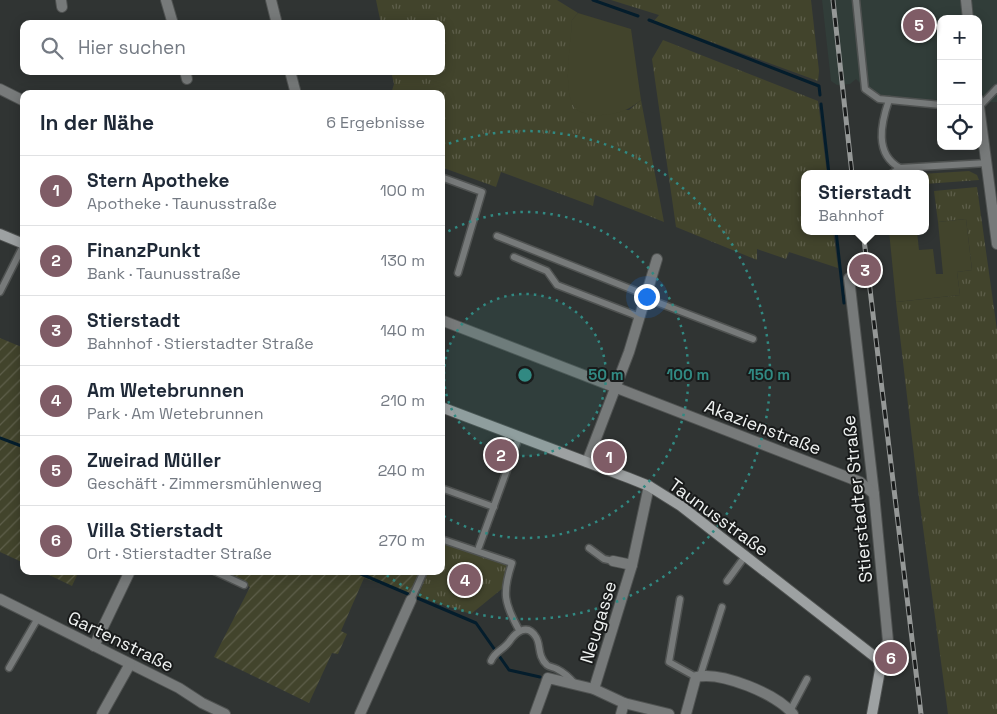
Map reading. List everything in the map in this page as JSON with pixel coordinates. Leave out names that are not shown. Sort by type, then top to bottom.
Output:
[{"type":"street","points":[[166,0],[172,20]]},
{"type":"street","points":[[271,0],[276,20]]},
{"type":"street","points":[[966,0],[968,15]]},
{"type":"street","points":[[291,75],[295,90]]},
{"type":"street","points":[[0,89],[20,98]]},
{"type":"street","points":[[979,105],[987,163],[994,195],[997,244]]},
{"type":"street","points":[[0,234],[20,242]]},
{"type":"street","points":[[586,462],[640,317],[657,259]]},
{"type":"street","name":"Stierstadter Straße","points":[[849,278],[874,494],[888,640],[878,660],[880,670],[872,714]]},
{"type":"street","name":"Akazienstraße","points":[[445,322],[860,482],[874,494]]},
{"type":"street","name":"Taunusstraße","points":[[445,409],[649,486],[681,506],[746,555],[878,660]]},
{"type":"street","name":"Neugasse","points":[[594,689],[632,565],[649,486]]},
{"type":"street","name":"Neugasse","points":[[613,561],[632,565]]},
{"type":"street","points":[[94,646],[128,575]]},
{"type":"street","points":[[360,714],[413,598]]},
{"type":"street","name":"Gartenstraße","points":[[0,600],[179,688],[202,703],[225,714]]},
{"type":"street","points":[[102,714],[130,664]]},
{"type":"street","points":[[686,714],[698,677],[719,678],[746,685],[766,694],[791,712]]},
{"type":"street","points":[[535,714],[548,678],[594,689],[624,703],[669,714]]},
{"type":"street","points":[[621,714],[624,703]]},
{"type":"lane","points":[[856,0],[865,89],[879,99],[937,105]]},
{"type":"lane","points":[[982,101],[997,88]]},
{"type":"lane","points":[[890,100],[883,118],[882,141],[886,158],[900,168]]},
{"type":"lane","points":[[897,170],[900,168],[987,163]]},
{"type":"lane","points":[[445,178],[482,192],[458,273]]},
{"type":"lane","points":[[496,236],[753,339]]},
{"type":"lane","points":[[0,292],[20,252]]},
{"type":"lane","points":[[514,257],[547,271],[557,285],[640,317]]},
{"type":"lane","points":[[480,547],[519,437]]},
{"type":"lane","points":[[445,489],[494,507]]},
{"type":"lane","points":[[445,540],[512,563],[505,582],[504,594],[506,605],[518,630]]},
{"type":"lane","points":[[589,548],[604,559],[613,561]]},
{"type":"lane","points":[[727,582],[746,555]]},
{"type":"lane","points":[[223,575],[244,585]]},
{"type":"lane","points":[[413,598],[422,575]]},
{"type":"lane","points":[[680,599],[669,662],[698,677],[722,607]]},
{"type":"lane","points":[[9,668],[38,618]]},
{"type":"lane","points":[[491,661],[518,630]]},
{"type":"lane","points":[[518,630],[528,631],[537,637],[539,652],[548,666],[566,674],[576,684]]},
{"type":"lane","points":[[791,712],[807,679]]},
{"type":"shaded area","points":[[822,0],[997,0],[997,102],[982,103],[982,15],[937,15],[937,100],[875,97],[856,79],[850,84],[837,85],[831,81]]},
{"type":"green space","points":[[376,0],[557,0],[578,13],[572,20],[570,96],[574,107],[629,110],[641,100],[664,222],[595,195],[593,206],[501,172],[496,187],[445,168],[445,90],[392,90],[394,84],[392,75],[445,75],[445,20],[380,20]]},
{"type":"green space","points":[[611,0],[811,0],[819,71],[818,81],[654,21],[659,15]]},
{"type":"green space","points":[[578,13],[631,29],[641,100],[628,109],[608,114],[590,115],[578,110],[573,105],[568,88],[568,64],[572,20]]},
{"type":"green space","points":[[663,40],[818,101],[827,170],[801,170],[801,235],[834,235],[838,268],[789,252],[786,259],[757,249],[757,260],[676,227],[652,59]]},
{"type":"green space","points":[[969,171],[977,175],[979,180],[929,184],[929,174]]},
{"type":"green space","points":[[977,187],[997,330],[997,714],[948,714],[918,490],[896,302],[960,295],[957,272],[972,270],[966,219],[938,222],[934,191]]},
{"type":"green space","points":[[966,219],[972,270],[957,272],[960,295],[896,302],[889,235],[917,235],[919,250],[933,249],[936,274],[943,274],[938,222]]},
{"type":"green space","points":[[0,338],[20,346],[20,561],[0,552]]},
{"type":"green space","points":[[445,544],[511,564],[503,588],[471,614],[418,597],[426,575],[445,575]]},
{"type":"green space","points":[[49,575],[77,575],[72,586]]},
{"type":"green space","points":[[226,575],[418,575],[409,594],[364,578],[341,631],[347,634],[338,654],[332,653],[309,703],[214,657],[250,587]]},
{"type":"waterway","points":[[593,0],[638,16]]},
{"type":"waterway","points":[[649,20],[819,86],[820,95]]},
{"type":"waterway","points":[[821,104],[829,170]]},
{"type":"waterway","points":[[836,235],[844,303]]},
{"type":"waterway","points":[[0,438],[20,446]]},
{"type":"waterway","points":[[363,575],[476,623],[509,670],[540,677]]},
{"type":"railway","points":[[833,0],[852,170]]},
{"type":"railway","points":[[863,235],[921,714]]},
{"type":"place","name":"Zweirad Müller","points":[[919,25]]},
{"type":"place","name":"Stierstadt","points":[[865,270]]},
{"type":"place","name":"FinanzPunkt","points":[[501,455]]},
{"type":"place","name":"Stern Apotheke","points":[[609,457]]},
{"type":"place","name":"Am Wetebrunnen","points":[[465,580]]},
{"type":"place","name":"Villa Stierstadt","points":[[891,658]]}]
